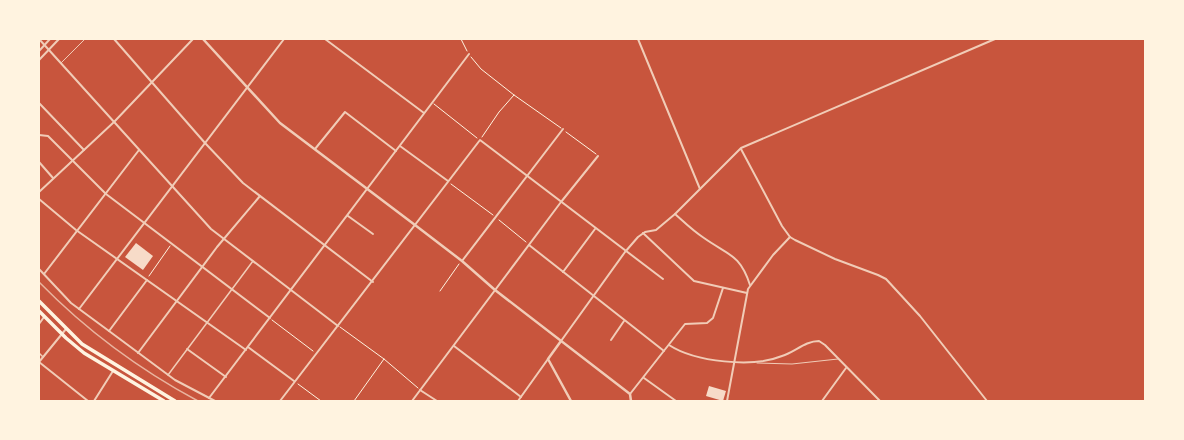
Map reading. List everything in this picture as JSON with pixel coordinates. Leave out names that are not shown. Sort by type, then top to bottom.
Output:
[{"type":"main road","points":[[39,301],[66,329],[90,349],[175,401]]},
{"type":"main road","points":[[39,311],[84,353],[164,401]]},
{"type":"street","points":[[39,39],[211,229],[338,326]]},
{"type":"street","points":[[39,51],[50,39]]},
{"type":"street","points":[[39,60],[60,39]]},
{"type":"street","points":[[114,39],[205,143],[239,178],[260,196],[373,282]]},
{"type":"street","points":[[39,192],[114,122],[193,39]]},
{"type":"street","points":[[203,39],[276,119],[462,261],[495,290],[630,394],[631,401]]},
{"type":"street","points":[[79,309],[284,39]]},
{"type":"street","points":[[325,39],[424,113]]},
{"type":"street","points":[[638,39],[700,188]]},
{"type":"street","points":[[518,401],[625,252],[643,233],[656,230],[675,214],[741,148],[995,39]]},
{"type":"street","points":[[209,398],[326,246],[469,54]]},
{"type":"street","points":[[39,103],[84,150]]},
{"type":"street","points":[[315,149],[346,112],[396,152]]},
{"type":"street","points":[[462,261],[563,129]]},
{"type":"street","points":[[39,135],[48,136],[106,194],[270,318]]},
{"type":"street","points":[[280,401],[373,282],[480,140],[625,252],[663,279]]},
{"type":"street","points":[[400,146],[448,181]]},
{"type":"street","points":[[741,148],[782,226],[790,237],[835,259],[886,279],[920,316],[987,401]]},
{"type":"street","points":[[44,274],[76,230],[106,194],[139,150]]},
{"type":"street","points":[[412,401],[561,202],[598,156]]},
{"type":"street","points":[[39,162],[53,178]]},
{"type":"street","points":[[138,353],[202,267],[260,196]]},
{"type":"street","points":[[39,199],[76,230],[246,350]]},
{"type":"street","points":[[675,214],[704,239],[736,258],[742,265],[750,285]]},
{"type":"street","points":[[348,216],[374,234]]},
{"type":"street","points":[[563,272],[595,229]]},
{"type":"street","points":[[643,233],[694,281],[747,293]]},
{"type":"street","points":[[727,401],[747,293],[750,285],[773,255],[790,237]]},
{"type":"street","points":[[529,245],[592,296],[664,351]]},
{"type":"street","points":[[168,375],[253,261]]},
{"type":"street","points":[[39,269],[79,309],[108,331],[168,375],[215,401]]},
{"type":"street","points":[[108,331],[147,280]]},
{"type":"street","points":[[630,394],[686,324],[707,322],[713,318],[723,288]]},
{"type":"street","points":[[39,324],[44,316]]},
{"type":"street","points":[[611,340],[624,321]]},
{"type":"street","points":[[66,329],[39,362],[88,401]]},
{"type":"street","points":[[669,345],[692,356],[754,362],[782,357],[805,344],[816,341],[823,343],[880,401]]},
{"type":"street","points":[[454,346],[521,397]]},
{"type":"street","points":[[248,348],[294,382]]},
{"type":"street","points":[[187,350],[226,377]]},
{"type":"street","points":[[39,353],[43,357]]},
{"type":"street","points":[[548,359],[571,401]]},
{"type":"street","points":[[822,401],[847,368]]},
{"type":"street","points":[[94,401],[113,371]]},
{"type":"street","points":[[644,378],[676,401]]},
{"type":"street","points":[[420,390],[437,401]]},
{"type":"street","points":[[728,398],[731,401]]},
{"type":"lane","points":[[61,63],[85,39]]},
{"type":"lane","points":[[754,362],[769,364],[792,364],[838,359]]},
{"type":"path","points":[[462,39],[469,54],[482,69],[514,95],[563,129],[598,156]]},
{"type":"path","points":[[432,103],[480,140],[498,112],[514,95]]},
{"type":"path","points":[[448,181],[496,217],[529,245]]},
{"type":"path","points":[[147,280],[172,244]]},
{"type":"path","points":[[440,291],[462,261]]},
{"type":"path","points":[[270,318],[316,353]]},
{"type":"path","points":[[338,326],[384,359],[420,390]]},
{"type":"path","points":[[354,401],[384,359]]},
{"type":"path","points":[[294,382],[322,401]]},
{"type":"building","points":[[136,243],[153,256],[143,270],[125,257]]},
{"type":"building","points":[[709,386],[726,391],[723,401],[706,396]]},
{"type":"railway","points":[[39,282],[75,316],[114,348],[155,376],[198,401]]}]
